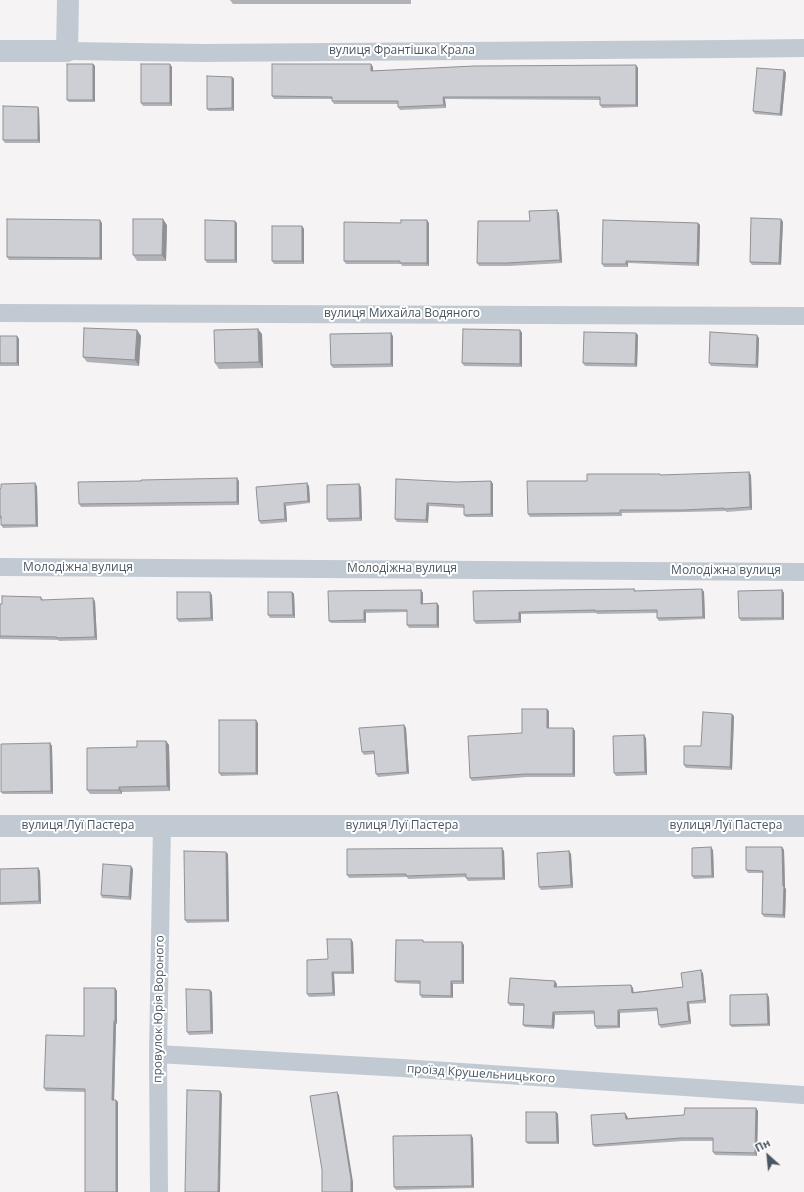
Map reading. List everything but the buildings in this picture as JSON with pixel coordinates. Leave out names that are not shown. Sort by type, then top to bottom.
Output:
[{"type":"street","points":[[67,51],[68,0]]},
{"type":"street","name":"вулиця Франтішка Крала","points":[[0,51],[211,53],[727,50],[804,48]]},
{"type":"street","name":"вулиця Михайла Водяного","points":[[0,313],[804,316]]},
{"type":"street","name":"Молодіжна вулиця","points":[[0,567],[804,572]]},
{"type":"street","name":"вулиця Луї Пастера","points":[[0,826],[804,826]]},
{"type":"street","name":"провулок Юрія Вороного","points":[[158,1192],[158,1054],[162,826]]},
{"type":"street","name":"проїзд Крушельницького","points":[[158,1054],[402,1068],[804,1095]]}]
